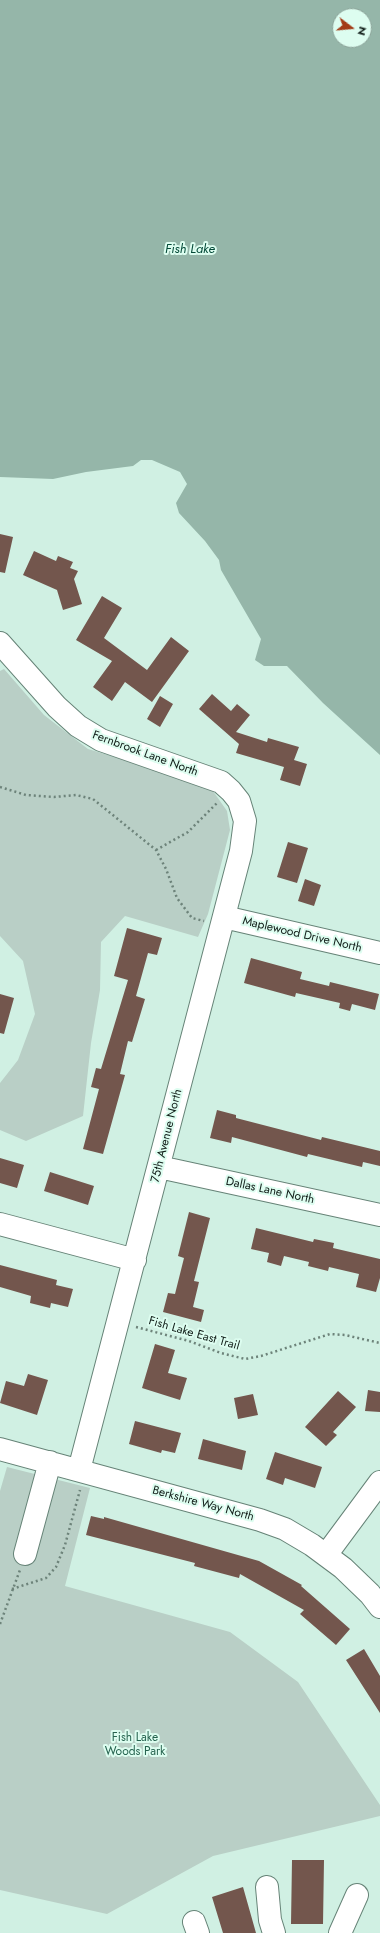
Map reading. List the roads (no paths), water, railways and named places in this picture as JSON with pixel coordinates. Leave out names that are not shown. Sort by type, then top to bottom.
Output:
[{"type":"street","name":"Fernbrook Lane North","points":[[2,649],[56,708],[88,733],[101,740],[221,782],[235,796]]},
{"type":"street","name":"75th Avenue North","points":[[79,1470],[223,921],[244,834],[244,816],[235,796]]},
{"type":"street","name":"Maplewood Drive North","points":[[223,921],[380,953]]},
{"type":"street","name":"Dallas Lane North","points":[[159,1167],[380,1215]]},
{"type":"street","points":[[0,1224],[135,1260]]},
{"type":"street","name":"Berkshire Way North","points":[[0,1449],[260,1520],[285,1529],[326,1555],[370,1594],[380,1607]]},
{"type":"street","points":[[25,1554],[50,1462]]},
{"type":"street","points":[[326,1555],[380,1482]]},
{"type":"street","points":[[267,1887],[270,1920],[274,1933]]},
{"type":"street","points":[[340,1933],[357,1895]]},
{"type":"water","name":"Fish Lake","points":[[0,0],[380,0],[380,755],[323,703],[287,666],[264,666],[255,660],[261,639],[221,570],[219,560],[205,541],[179,513],[176,503],[187,484],[180,472],[152,460],[141,460],[133,466],[86,472],[53,479],[0,477]]},
{"type":"park label","name":"Fish Lake Woods Park","points":[[135,1745]]}]
